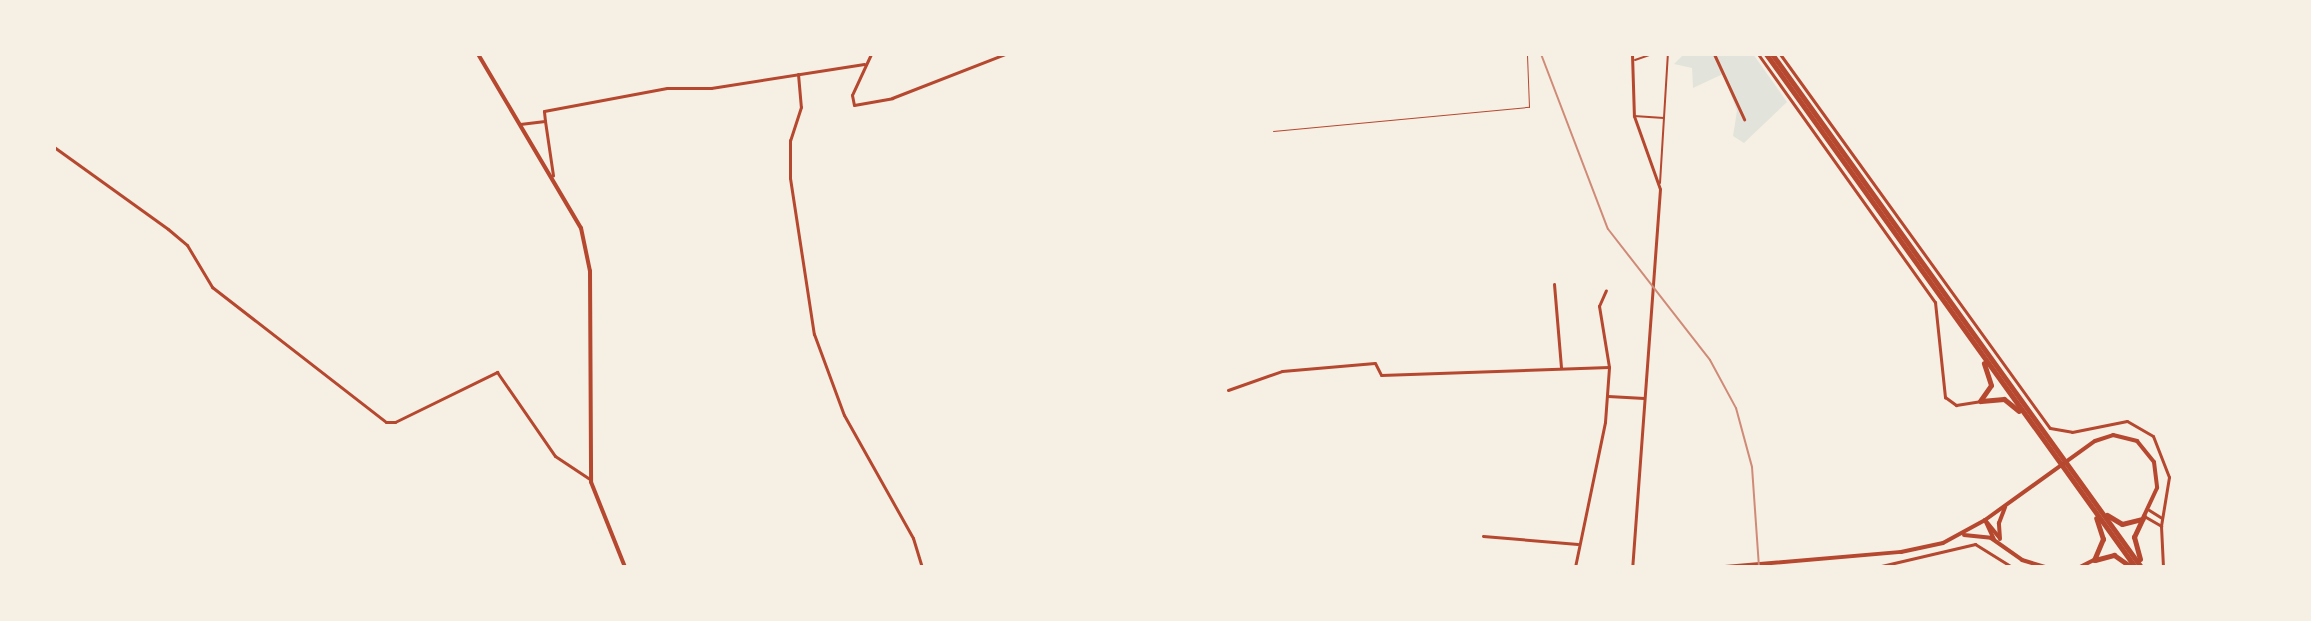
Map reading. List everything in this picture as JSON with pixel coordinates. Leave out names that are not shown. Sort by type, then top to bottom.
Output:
[{"type":"highway","points":[[1766,54],[2040,436]]},
{"type":"highway","points":[[1772,54],[2072,475],[2133,567]]},
{"type":"highway","points":[[1958,321],[1990,374],[1990,390],[1980,401]]},
{"type":"highway","points":[[1980,401],[2010,402],[2072,475],[2143,567]]},
{"type":"highway","points":[[2072,475],[2115,522],[2143,517]]},
{"type":"highway","points":[[2072,475],[2102,528],[2103,543],[2095,564]]},
{"type":"highway","points":[[2143,517],[2133,542],[2143,567]]},
{"type":"highway","points":[[2095,564],[2114,555],[2133,567]]},
{"type":"main road","points":[[478,54],[553,175],[588,249],[591,480],[625,567]]},
{"type":"main road","points":[[1725,567],[1922,549],[1959,535],[1985,520],[2082,451],[2110,436],[2142,445],[2157,473],[2149,510],[2143,517]]},
{"type":"main road","points":[[1998,540],[1999,521],[2006,506]]},
{"type":"main road","points":[[1985,520],[2004,546],[2027,563],[2045,567]]},
{"type":"main road","points":[[1959,535],[1998,540]]},
{"type":"main road","points":[[2080,567],[2095,564]]},
{"type":"street","points":[[871,54],[851,98],[855,105],[892,98],[1005,54]]},
{"type":"street","points":[[1632,54],[1634,116],[1660,183]]},
{"type":"street","points":[[1632,61],[1652,54]]},
{"type":"street","points":[[1632,567],[1668,54]]},
{"type":"street","points":[[1714,54],[1744,119]]},
{"type":"street","points":[[1758,54],[1929,292],[1939,311],[1945,397],[1956,405],[1980,401]]},
{"type":"street","points":[[1780,54],[2050,428],[2072,432],[2127,421],[2153,436],[2168,463],[2161,526],[2163,567]]},
{"type":"street","points":[[553,175],[544,111],[667,88],[711,88],[864,64]]},
{"type":"street","points":[[798,74],[801,107],[790,140],[790,178],[816,343],[844,415],[913,538],[922,567]]},
{"type":"street","points":[[1634,116],[1665,119]]},
{"type":"street","points":[[520,124],[545,121]]},
{"type":"street","points":[[54,147],[168,229],[187,245],[212,287],[386,422],[395,422],[497,372],[535,432],[565,464],[591,480]]},
{"type":"street","points":[[1554,284],[1561,368]]},
{"type":"street","points":[[1575,567],[1608,396],[1609,367],[1599,306],[1606,290]]},
{"type":"street","points":[[1228,390],[1282,371],[1375,363],[1381,375],[1609,367]]},
{"type":"street","points":[[1608,396],[1644,398]]},
{"type":"street","points":[[2149,510],[2162,518]]},
{"type":"street","points":[[2143,517],[2161,526]]},
{"type":"street","points":[[1483,536],[1578,544]]},
{"type":"street","points":[[1877,567],[1975,544],[2012,567]]},
{"type":"path","points":[[1273,131],[1529,107],[1527,54]]},
{"type":"shaded area","points":[[1684,54],[1753,54],[1787,102],[1744,143],[1733,136],[1737,111],[1723,74],[1693,88],[1692,68],[1674,64]]},
{"type":"railway","points":[[1541,54],[1608,229],[1710,360],[1736,408],[1752,467],[1759,567]]}]
